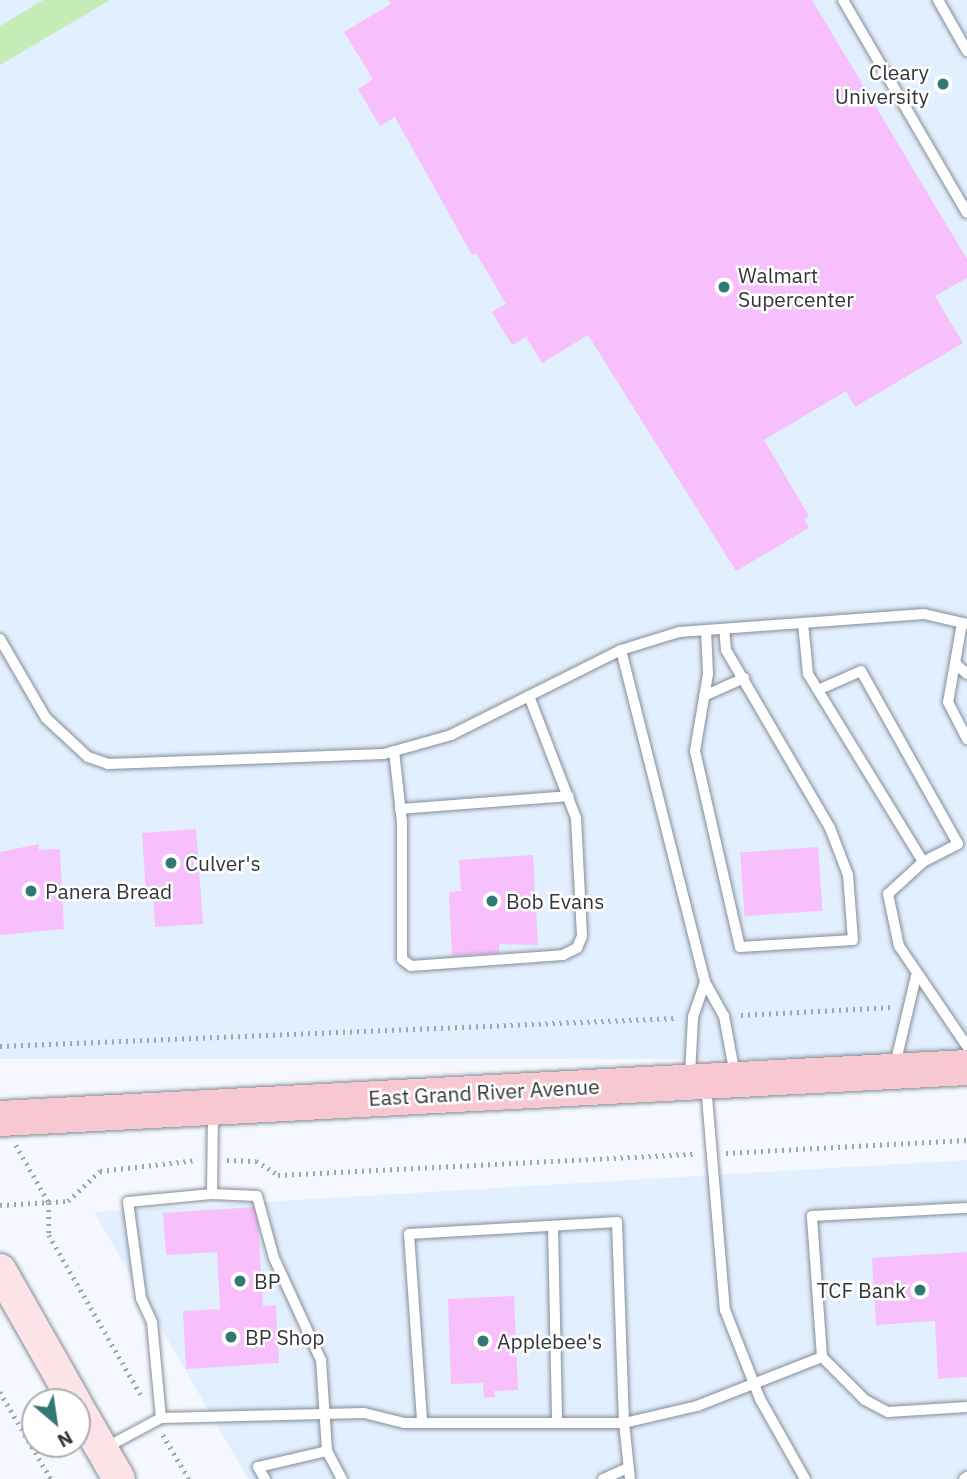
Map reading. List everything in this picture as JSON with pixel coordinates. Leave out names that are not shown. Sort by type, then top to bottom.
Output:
[{"type":"main road","name":"East Grand River Avenue","points":[[0,1118],[967,1066]]},
{"type":"main road","points":[[0,1270],[67,1388]]},
{"type":"main road","points":[[91,1431],[119,1479]]},
{"type":"lane","points":[[843,0],[967,213]]},
{"type":"lane","points":[[938,0],[967,51]]},
{"type":"lane","points":[[0,639],[46,718],[88,757],[107,764],[394,751],[452,735],[621,650],[706,630],[924,614],[965,623],[948,702],[967,739]]},
{"type":"lane","points":[[803,623],[808,674],[923,862]]},
{"type":"lane","points":[[706,630],[704,696],[695,751],[740,947],[853,940],[855,916],[848,875],[830,828],[726,650],[724,629]]},
{"type":"lane","points":[[621,650],[705,982],[724,1016],[711,1080],[710,1154],[725,1310],[753,1381],[806,1479]]},
{"type":"lane","points":[[955,663],[967,674]]},
{"type":"lane","points":[[818,690],[861,671],[958,844],[923,862],[888,894],[899,946],[916,976],[942,1004],[967,1046]]},
{"type":"lane","points":[[704,696],[744,678]]},
{"type":"lane","points":[[394,751],[400,809],[402,959],[411,966],[563,955],[577,948],[582,936],[576,818],[529,696]]},
{"type":"lane","points":[[400,809],[568,796]]},
{"type":"lane","points":[[893,1071],[916,976]]},
{"type":"lane","points":[[705,982],[693,1017],[711,1080]]},
{"type":"lane","points":[[212,1194],[213,1107]]},
{"type":"lane","points":[[158,1420],[152,1322],[141,1298],[128,1202],[212,1194],[257,1196],[291,1300],[312,1332],[326,1414],[327,1451],[342,1479]]},
{"type":"lane","points":[[967,1208],[813,1216],[822,1357],[865,1400],[888,1412],[967,1407]]},
{"type":"lane","points":[[422,1422],[410,1234],[617,1222],[628,1474],[603,1479]]},
{"type":"lane","points":[[553,1226],[557,1423]]},
{"type":"lane","points":[[102,1450],[158,1420],[364,1413],[422,1422],[624,1423],[697,1406],[753,1381],[822,1357]]},
{"type":"lane","points":[[265,1479],[258,1468],[327,1451]]},
{"type":"path","points":[[724,1016],[910,1006]]},
{"type":"path","points":[[0,1046],[693,1017]]},
{"type":"path","points":[[0,1118],[49,1203],[49,1235],[158,1420],[188,1479]]},
{"type":"path","points":[[0,1205],[68,1201],[100,1171],[212,1159],[256,1161],[278,1175],[967,1140]]},
{"type":"path","points":[[0,1392],[51,1479]]},
{"type":"shaded area","points":[[0,0],[967,0],[967,1059],[0,1059]]},
{"type":"shaded area","points":[[967,1160],[967,1479],[248,1479],[94,1212]]},
{"type":"green space","points":[[43,0],[110,0],[0,65],[0,26]]},
{"type":"building","name":"Walmart Supercenter","points":[[388,0],[812,0],[967,259],[967,278],[935,296],[963,343],[855,407],[846,391],[764,440],[809,516],[804,519],[809,528],[736,571],[588,335],[542,363],[526,337],[512,345],[492,312],[506,304],[476,253],[472,255],[395,117],[380,126],[358,89],[373,79],[344,32],[391,4]]},
{"type":"building","name":"Culver's","points":[[196,829],[203,924],[155,927],[153,892],[146,893],[142,833]]},
{"type":"building","name":"Panera Bread","points":[[39,844],[39,850],[60,849],[64,929],[0,935],[0,852]]},
{"type":"building","points":[[818,847],[822,911],[745,916],[740,852]]},
{"type":"building","name":"Bob Evans","points":[[533,855],[538,945],[499,944],[499,953],[452,956],[449,892],[461,891],[459,860]]},
{"type":"building","points":[[257,1207],[263,1306],[276,1305],[279,1363],[186,1369],[183,1311],[220,1309],[217,1252],[166,1255],[163,1213]]},
{"type":"building","name":"TCF Bank","points":[[967,1252],[967,1377],[938,1379],[935,1321],[876,1325],[872,1258]]},
{"type":"building","name":"Applebee's","points":[[514,1296],[518,1390],[494,1391],[495,1397],[484,1398],[483,1383],[451,1384],[448,1299]]},
{"type":"place","name":"Cleary University","points":[[943,84]]},
{"type":"place","name":"Walmart Supercenter","points":[[724,287]]},
{"type":"place","name":"Culver's","points":[[171,863]]},
{"type":"place","name":"Panera Bread","points":[[31,891]]},
{"type":"place","name":"Bob Evans","points":[[492,901]]},
{"type":"place","name":"BP","points":[[240,1281]]},
{"type":"place","name":"TCF Bank","points":[[920,1290]]},
{"type":"place","name":"BP Shop","points":[[231,1337]]},
{"type":"place","name":"Applebee's","points":[[483,1341]]}]
